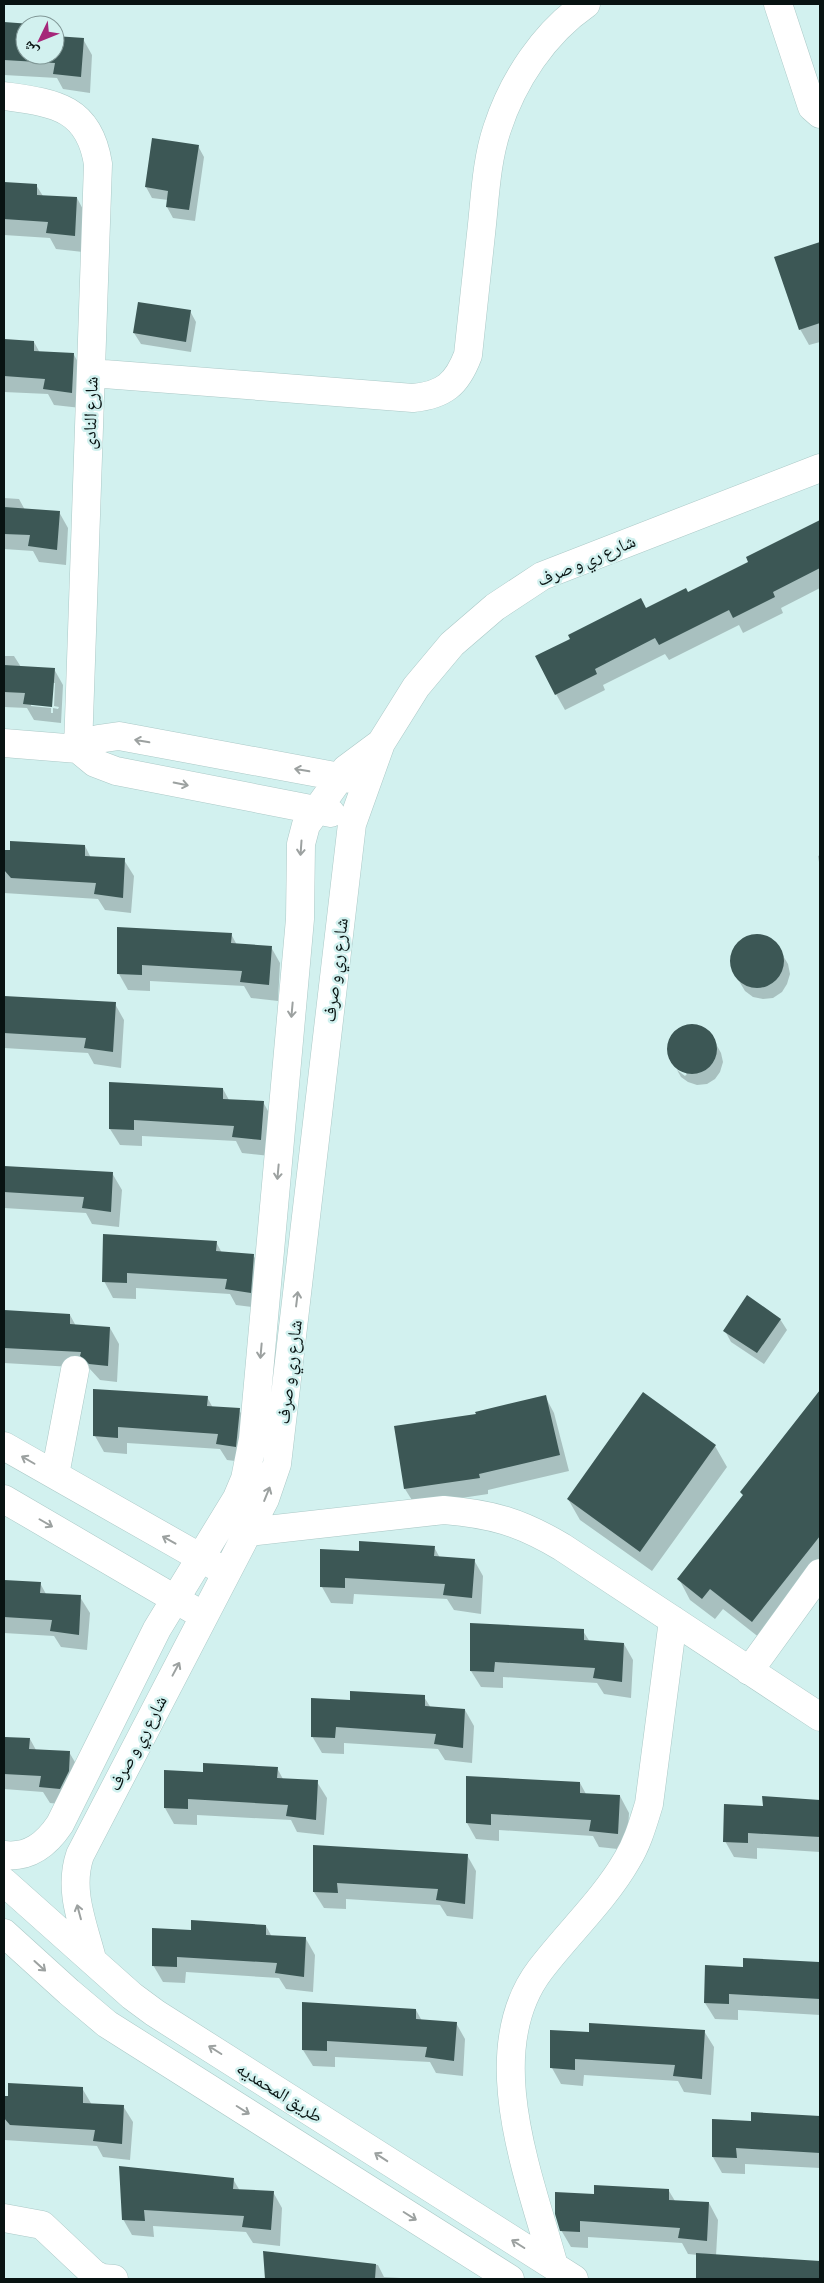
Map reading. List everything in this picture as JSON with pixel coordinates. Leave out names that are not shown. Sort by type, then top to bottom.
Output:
[{"type":"street","points":[[91,373],[413,398],[428,397],[442,391],[454,382],[463,369],[468,355],[489,165],[496,129],[510,95],[528,64],[550,35],[586,4]]},
{"type":"street","points":[[778,4],[812,107],[820,114]]},
{"type":"street","name":"شارع النادى","points":[[4,96],[46,102],[62,108],[77,117],[88,130],[95,146],[98,164],[78,749]]},
{"type":"street","name":"شارع ري و صرف","points":[[92,1959],[75,1896],[75,1868],[80,1855],[248,1532],[268,1491],[281,1446],[347,868],[355,818],[381,744],[416,687],[452,644],[495,606],[542,576],[820,468]]},
{"type":"street","points":[[4,743],[78,749],[98,739],[119,736],[367,782]]},
{"type":"street","name":"شارع ري و صرف","points":[[4,1856],[29,1853],[42,1846],[52,1836],[157,1629],[237,1498],[244,1479],[254,1439],[300,919],[301,844],[306,825],[340,777],[346,770],[381,744]]},
{"type":"street","points":[[78,749],[95,763],[116,771],[355,818]]},
{"type":"street","points":[[55,1475],[75,1370]]},
{"type":"street","points":[[4,1446],[227,1572]]},
{"type":"street","points":[[4,1499],[204,1616]]},
{"type":"street","points":[[248,1532],[444,1510],[476,1512],[506,1519],[535,1531],[820,1718]]},
{"type":"street","points":[[749,1671],[820,1573]]},
{"type":"street","points":[[564,2273],[516,2126],[511,2064],[516,2015],[526,1991],[609,1886],[627,1860],[641,1833],[649,1804],[673,1620]]},
{"type":"street","name":"طريق المحمديه","points":[[4,1882],[132,1996],[155,2013],[564,2273]]},
{"type":"street","points":[[4,1927],[24,1899]]},
{"type":"street","name":"طريق المحمديه","points":[[4,1933],[107,2024],[510,2279]]},
{"type":"street","points":[[4,2218],[42,2225],[94,2274],[102,2278],[114,2279]]},
{"type":"building","points":[[4,22],[15,23],[15,61],[4,60]]},
{"type":"building","points":[[65,37],[84,38],[81,77],[53,74],[55,65],[65,65]]},
{"type":"building","points":[[152,138],[199,145],[189,210],[166,207],[168,191],[145,187]]},
{"type":"building","points":[[4,182],[37,184],[37,195],[77,197],[75,236],[46,233],[48,222],[4,219]]},
{"type":"building","points":[[820,242],[820,323],[799,330],[774,257]]},
{"type":"building","points":[[138,302],[191,310],[186,342],[133,333]]},
{"type":"building","points":[[4,339],[34,341],[34,351],[74,353],[72,393],[43,389],[45,379],[4,376]]},
{"type":"building","points":[[4,507],[60,511],[57,550],[28,546],[30,535],[4,534]]},
{"type":"building","points":[[820,520],[820,568],[773,592],[775,597],[733,618],[729,610],[659,645],[655,638],[595,669],[597,674],[555,695],[535,656],[570,639],[568,635],[641,598],[646,608],[686,588],[688,592],[748,562],[746,557]]},
{"type":"building","points":[[4,665],[55,668],[52,707],[23,704],[25,693],[4,692]]},
{"type":"building","points":[[10,841],[85,845],[85,856],[125,858],[123,898],[94,894],[96,883],[11,878],[4,870],[4,850],[10,850]]},
{"type":"building","points":[[117,927],[232,933],[231,943],[272,946],[269,985],[240,982],[242,971],[142,965],[142,975],[117,974]]},
{"type":"building","points":[[757,934],[767,936],[776,942],[782,951],[784,961],[782,971],[776,980],[767,986],[757,988],[747,986],[738,980],[732,971],[730,961],[732,951],[738,942],[747,936]]},
{"type":"building","points":[[4,996],[116,1002],[113,1052],[84,1048],[86,1038],[4,1033]]},
{"type":"building","points":[[687,1024],[697,1024],[710,1031],[717,1044],[717,1054],[710,1067],[697,1074],[687,1074],[678,1070],[671,1063],[667,1054],[667,1044],[671,1035],[678,1028]]},
{"type":"building","points":[[109,1082],[223,1088],[223,1099],[264,1101],[261,1140],[232,1137],[234,1126],[134,1120],[134,1130],[109,1129]]},
{"type":"building","points":[[4,1166],[113,1172],[111,1212],[82,1208],[84,1197],[4,1192]]},
{"type":"building","points":[[103,1234],[217,1241],[216,1251],[254,1254],[251,1293],[225,1289],[227,1279],[127,1273],[127,1283],[102,1282]]},
{"type":"building","points":[[747,1295],[781,1319],[757,1353],[723,1331]]},
{"type":"building","points":[[4,1310],[70,1314],[70,1324],[110,1327],[108,1366],[89,1364],[80,1356],[81,1352],[4,1348]]},
{"type":"building","points":[[93,1389],[208,1396],[207,1406],[240,1408],[236,1447],[216,1444],[218,1434],[118,1427],[118,1438],[93,1436]]},
{"type":"building","points":[[820,1390],[820,1536],[752,1622],[710,1589],[702,1599],[677,1579],[743,1495],[740,1492]]},
{"type":"building","points":[[643,1392],[716,1445],[640,1552],[567,1499]]},
{"type":"building","points":[[546,1395],[560,1455],[479,1474],[480,1478],[404,1489],[394,1426],[476,1414],[475,1412]]},
{"type":"building","points":[[359,1541],[435,1546],[434,1556],[475,1559],[472,1598],[443,1595],[445,1584],[345,1578],[345,1588],[320,1587],[320,1549],[359,1551]]},
{"type":"building","points":[[4,1580],[41,1582],[40,1593],[81,1595],[79,1635],[50,1631],[52,1620],[4,1617]]},
{"type":"building","points":[[470,1623],[584,1629],[584,1640],[624,1643],[622,1682],[593,1678],[595,1668],[495,1662],[494,1672],[470,1671]]},
{"type":"building","points":[[350,1691],[425,1695],[425,1706],[465,1709],[463,1748],[434,1744],[436,1734],[336,1727],[335,1738],[311,1737],[311,1698],[350,1700]]},
{"type":"building","points":[[4,1737],[30,1738],[29,1749],[70,1751],[69,1771],[60,1789],[39,1787],[41,1776],[4,1774]]},
{"type":"building","points":[[203,1763],[278,1767],[277,1778],[318,1780],[316,1820],[286,1816],[288,1805],[188,1799],[188,1809],[164,1808],[164,1770],[203,1772]]},
{"type":"building","points":[[466,1776],[580,1782],[580,1793],[620,1795],[618,1834],[589,1831],[591,1820],[491,1814],[491,1825],[466,1823]]},
{"type":"building","points":[[762,1796],[820,1800],[820,1837],[748,1833],[748,1843],[723,1842],[724,1804],[763,1806]]},
{"type":"building","points":[[313,1845],[468,1854],[465,1904],[436,1900],[438,1889],[337,1883],[338,1893],[313,1892]]},
{"type":"building","points":[[191,1920],[266,1925],[266,1935],[306,1937],[304,1977],[275,1973],[277,1963],[177,1957],[177,1967],[152,1966],[152,1928],[191,1930]]},
{"type":"building","points":[[743,1958],[819,1962],[820,1999],[729,1994],[729,2004],[704,2003],[705,1965],[743,1967]]},
{"type":"building","points":[[302,2002],[416,2009],[416,2019],[457,2022],[454,2061],[425,2057],[427,2047],[327,2041],[327,2051],[302,2050]]},
{"type":"building","points":[[589,2023],[705,2030],[702,2079],[673,2076],[675,2065],[575,2059],[575,2070],[550,2068],[550,2030],[589,2032]]},
{"type":"building","points":[[8,2083],[83,2087],[83,2103],[124,2105],[122,2144],[93,2141],[95,2130],[10,2125],[4,2118],[4,2096],[8,2096]]},
{"type":"building","points":[[751,2112],[820,2116],[820,2153],[736,2148],[737,2158],[712,2157],[712,2119],[751,2121]]},
{"type":"building","points":[[119,2166],[234,2178],[233,2189],[274,2191],[271,2230],[242,2227],[244,2216],[144,2210],[145,2221],[122,2220]]},
{"type":"building","points":[[594,2185],[669,2189],[669,2200],[709,2202],[707,2241],[678,2238],[680,2228],[580,2221],[580,2232],[560,2231],[555,2214],[555,2192],[594,2194]]},
{"type":"building","points":[[263,2251],[376,2264],[375,2279],[265,2279]]},
{"type":"building","points":[[696,2253],[820,2261],[820,2279],[696,2279]]}]
